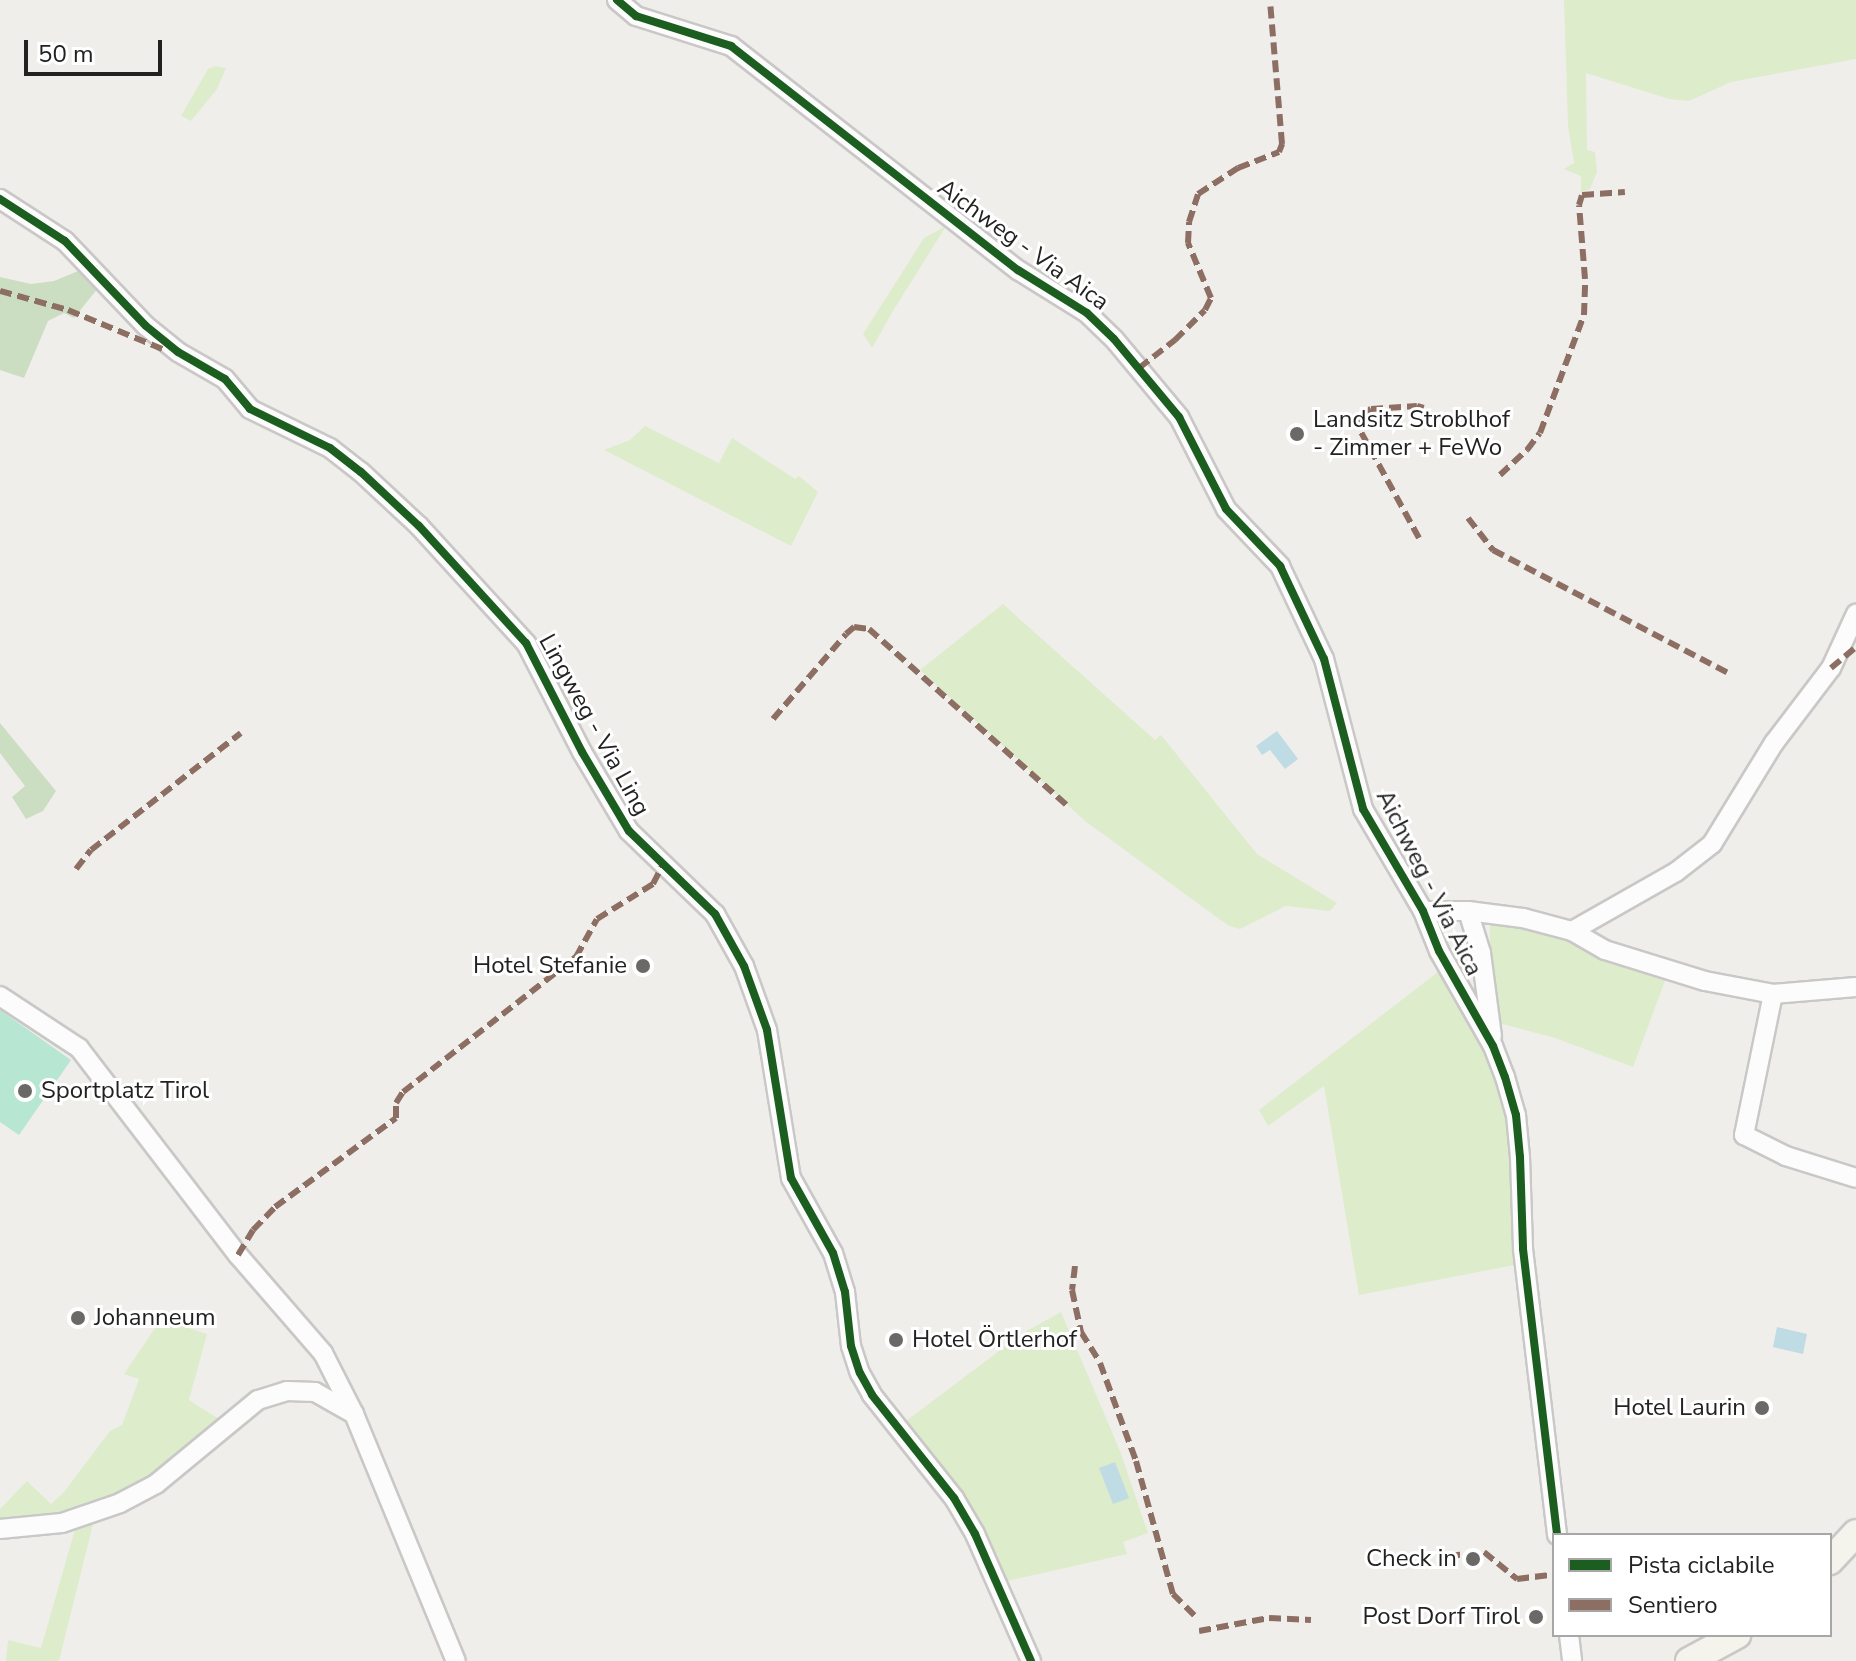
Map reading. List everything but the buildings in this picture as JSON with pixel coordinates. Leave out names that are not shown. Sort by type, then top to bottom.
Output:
[{"type":"street","name":"Aichweg - Via Aica","points":[[617,0],[636,16],[731,46],[1018,270],[1087,313],[1114,339],[1179,417],[1226,509],[1280,566],[1299,600],[1324,659],[1363,809],[1423,911],[1439,951],[1493,1046]]},
{"type":"street","name":"Lingweg - Via Ling","points":[[0,199],[65,241],[146,326],[178,352],[225,379],[250,409],[330,448],[361,472],[419,526],[535,655],[582,752],[629,831],[715,914],[744,966],[767,1030],[791,1178],[833,1253],[845,1292],[851,1346],[860,1373],[872,1395],[954,1498],[975,1534],[1031,1661]]},
{"type":"street","points":[[1572,931],[1676,872],[1712,844],[1774,743],[1831,668],[1856,614]]},
{"type":"street","name":"Aichweg - Via Aica","points":[[1423,911],[1468,911],[1523,918],[1572,931],[1605,950],[1705,981],[1773,994],[1856,987]]},
{"type":"street","name":"Aichweg - Via Aica","points":[[1468,911],[1481,953],[1493,1046],[1516,1115],[1523,1249],[1557,1533]]},
{"type":"street","points":[[1773,994],[1744,1135],[1786,1156],[1856,1178]]},
{"type":"street","points":[[0,996],[79,1048],[238,1255],[323,1353],[354,1414],[456,1661]]},
{"type":"street","points":[[0,1529],[62,1523],[120,1503],[156,1484],[258,1400],[287,1391],[315,1392],[354,1414]]},
{"type":"street","points":[[1832,1559],[1856,1533]]},
{"type":"street","points":[[1569,1637],[1572,1661]]},
{"type":"street","points":[[1689,1661],[1733,1637]]},
{"type":"green space","points":[[1564,0],[1856,0],[1856,59],[1731,82],[1689,101],[1669,99],[1586,73],[1587,150],[1595,152],[1597,172],[1590,189],[1581,192],[1581,176],[1564,169],[1574,163],[1568,126]]},
{"type":"green space","points":[[215,66],[226,68],[217,89],[191,121],[181,116],[208,69]]},
{"type":"green space","points":[[946,226],[872,348],[863,334],[924,238]]},
{"type":"green space","points":[[88,267],[102,283],[74,318],[64,313],[48,321],[24,378],[0,370],[0,277],[31,284],[54,281]]},
{"type":"green space","points":[[645,426],[719,463],[732,438],[795,479],[799,476],[818,492],[791,546],[604,450],[630,440]]},
{"type":"green space","points":[[1003,604],[1155,740],[1161,735],[1257,854],[1337,903],[1330,911],[1286,906],[1240,929],[1229,926],[1085,821],[920,670]]},
{"type":"green space","points":[[0,723],[56,791],[43,811],[26,819],[12,797],[25,786],[0,753]]},
{"type":"green space","points":[[1490,921],[1558,937],[1599,956],[1666,978],[1633,1067],[1555,1038],[1499,1023],[1490,962]]},
{"type":"green space","points":[[1447,965],[1505,1078],[1525,1263],[1359,1295],[1324,1086],[1268,1126],[1259,1110]]},
{"type":"green space","name":"Sportplatz Tirol","points":[[0,1010],[71,1060],[19,1135],[0,1122]]},
{"type":"green space","points":[[1061,1312],[1120,1451],[1148,1533],[1123,1542],[1127,1554],[998,1583],[898,1427],[1023,1333]]},
{"type":"green space","points":[[161,1319],[207,1334],[189,1400],[230,1426],[95,1516],[59,1661],[6,1661],[8,1640],[41,1648],[78,1519],[0,1529],[0,1509],[27,1481],[51,1504],[64,1492],[110,1431],[122,1425],[139,1379],[124,1374]]},
{"type":"water","points":[[1277,731],[1298,759],[1285,769],[1270,750],[1262,755],[1256,746]]},
{"type":"water","points":[[1777,1327],[1807,1334],[1803,1354],[1773,1347]]},
{"type":"water","points":[[1115,1462],[1129,1498],[1113,1504],[1099,1468]]},
{"type":"marked path","points":[[1139,368],[1175,340],[1205,310],[1211,298],[1188,243],[1189,222],[1198,194],[1238,168],[1279,152],[1282,144],[1270,0]]},
{"type":"marked path","points":[[1500,475],[1540,433],[1584,315],[1585,279],[1579,205],[1582,195],[1625,192]]},
{"type":"marked path","points":[[0,291],[68,310],[162,349]]},
{"type":"marked path","points":[[1419,538],[1356,423],[1361,414],[1371,409],[1424,408]]},
{"type":"marked path","points":[[1468,518],[1493,550],[1732,675]]},
{"type":"marked path","points":[[773,719],[846,634],[854,627],[869,629],[1069,807]]},
{"type":"marked path","points":[[1831,668],[1856,647]]},
{"type":"marked path","points":[[76,869],[91,850],[241,733]]},
{"type":"marked path","points":[[238,1255],[253,1230],[275,1207],[396,1118],[396,1103],[403,1092],[576,957],[597,919],[653,884],[664,862]]},
{"type":"marked path","points":[[1075,1266],[1072,1290],[1081,1332],[1100,1363],[1136,1461],[1173,1594],[1196,1617]]},
{"type":"marked path","points":[[1448,1556],[1484,1552],[1517,1579],[1550,1575]]},
{"type":"marked path","points":[[1199,1631],[1269,1618],[1311,1620]]},
{"type":"cycle path","points":[[617,0],[636,16],[731,46],[1018,270],[1087,313],[1114,339],[1179,417],[1226,509],[1280,566],[1324,659],[1363,809],[1423,911],[1439,951],[1493,1046],[1516,1115],[1523,1249],[1557,1533]]},
{"type":"cycle path","points":[[0,199],[65,241],[146,326],[178,352],[225,379],[250,409],[330,448],[361,472],[419,526],[526,643],[582,752],[629,831],[715,914],[744,966],[767,1030],[791,1178],[833,1253],[845,1292],[851,1346],[860,1373],[872,1395],[954,1498],[975,1534],[1031,1661]]},
{"type":"place","name":"Landsitz Stroblhof - Zimmer + FeWo","points":[[1297,434]]},
{"type":"place","name":"Hotel Stefanie","points":[[643,966]]},
{"type":"place","name":"Sportplatz Tirol","points":[[25,1091]]},
{"type":"place","name":"Johanneum","points":[[78,1318]]},
{"type":"place","name":"Hotel Örtlerhof","points":[[896,1340]]},
{"type":"place","name":"Hotel Laurin","points":[[1762,1408]]},
{"type":"place","name":"Check in","points":[[1473,1559]]},
{"type":"place","name":"Post Dorf Tirol","points":[[1536,1617]]}]
